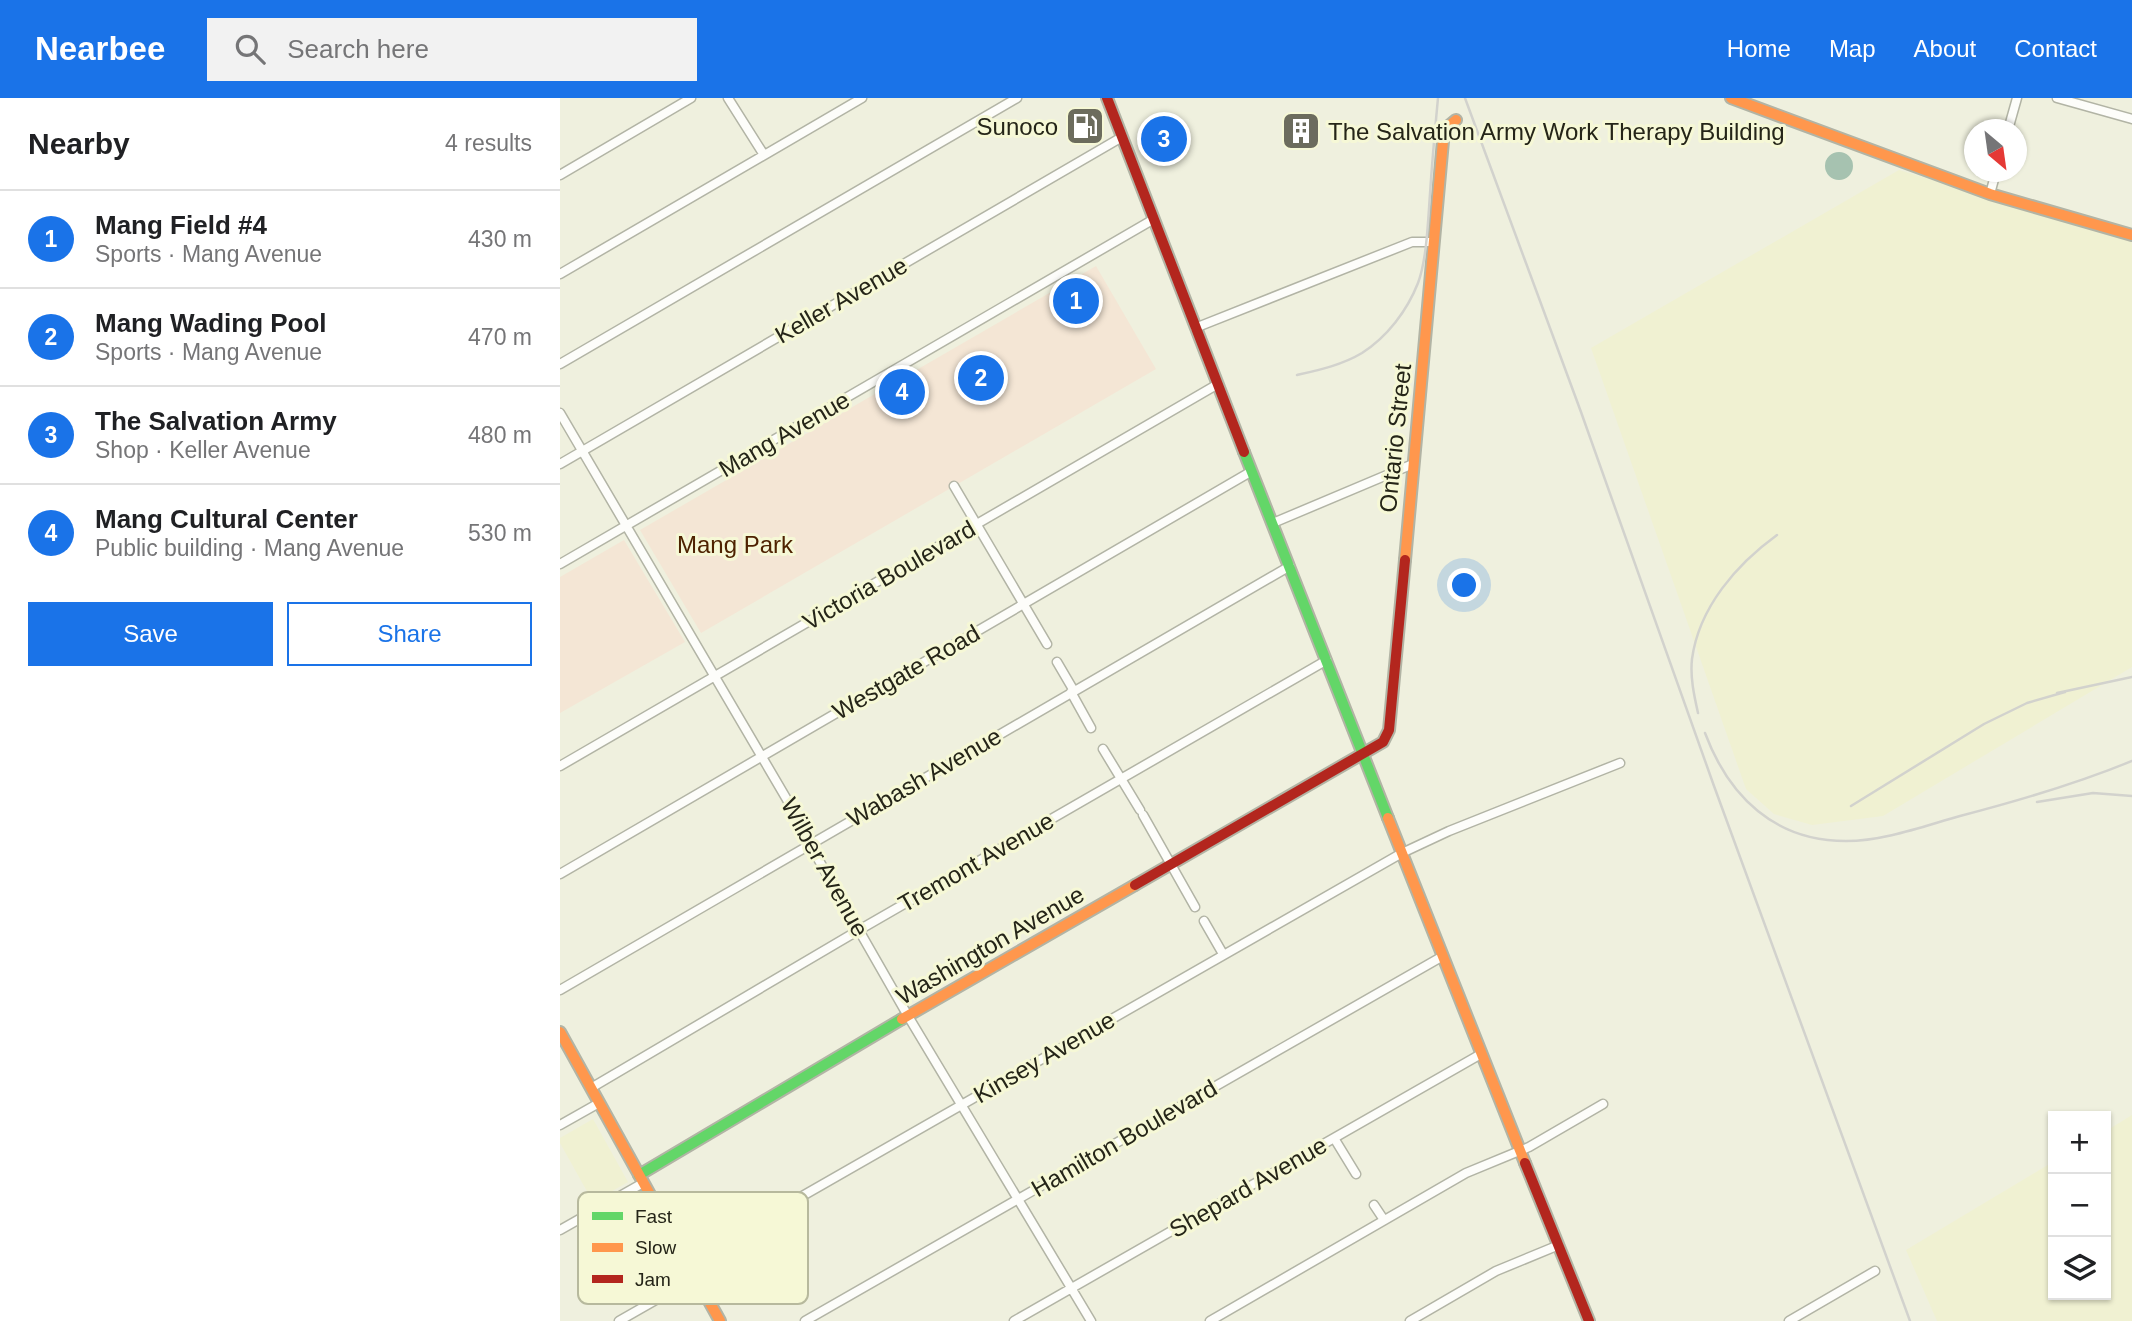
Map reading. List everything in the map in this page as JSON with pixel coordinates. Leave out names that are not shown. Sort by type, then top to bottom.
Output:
[{"type":"street","points":[[560,175],[691,98]]},
{"type":"street","points":[[728,98],[764,155]]},
{"type":"street","points":[[560,274],[862,98]]},
{"type":"street","points":[[560,364],[1017,98]]},
{"type":"street","points":[[1734,98],[1990,194],[2132,235]]},
{"type":"street","points":[[2011,119],[2017,98]]},
{"type":"street","points":[[2057,98],[2132,119]]},
{"type":"street","points":[[1110,99],[1195,328],[1589,1321]]},
{"type":"street","name":"Ontario Street","points":[[1363,753],[1383,742],[1389,730],[1444,130],[1456,120]]},
{"type":"street","name":"Keller Avenue","points":[[560,464],[1122,137]]},
{"type":"street","points":[[1990,194],[1993,182]]},
{"type":"street","name":"Mang Avenue","points":[[560,564],[1154,219]]},
{"type":"street","points":[[1195,328],[1412,242],[1434,242]]},
{"type":"street","name":"Victoria Boulevard","points":[[560,766],[1218,384]]},
{"type":"street","name":"Wilber Avenue","points":[[560,413],[806,832],[908,1016],[1091,1321]]},
{"type":"street","points":[[1273,523],[1413,464]]},
{"type":"street","name":"Westgate Road","points":[[560,874],[1252,471]]},
{"type":"street","points":[[954,486],[1047,644]]},
{"type":"street","name":"Wabash Avenue","points":[[560,990],[1290,566]]},
{"type":"street","name":"Tremont Avenue","points":[[591,1088],[1327,660]]},
{"type":"street","points":[[1057,662],[1091,728]]},
{"type":"street","points":[[1102,749],[1195,907]]},
{"type":"street","name":"Washington Avenue","points":[[619,1192],[908,1016],[1363,753]]},
{"type":"street","name":"Kinsey Avenue","points":[[808,1193],[1402,853],[1449,831],[1620,763]]},
{"type":"street","points":[[1205,921],[1223,954]]},
{"type":"street","name":"Hamilton Boulevard","points":[[805,1321],[1443,956]]},
{"type":"street","points":[[560,1031],[649,1192]]},
{"type":"street","name":"Shepard Avenue","points":[[1014,1321],[1481,1054]]},
{"type":"street","points":[[560,1125],[599,1103]]},
{"type":"street","points":[[1210,1321],[1466,1173],[1520,1150],[1604,1104]]},
{"type":"street","points":[[1334,1138],[1356,1174]]},
{"type":"street","points":[[1374,1205],[1384,1220]]},
{"type":"street","name":"Washington Avenue","points":[[560,1230],[578,1218]]},
{"type":"street","points":[[1410,1321],[1496,1271],[1559,1245]]},
{"type":"street","points":[[1789,1321],[1875,1271]]},
{"type":"street","points":[[619,1321],[649,1304]]},
{"type":"street","points":[[711,1304],[720,1321]]},
{"type":"shaded area","points":[[1839,152],[1849,156],[1853,166],[1849,176],[1839,180],[1829,176],[1825,166],[1829,156]]},
{"type":"shaded area","points":[[1899,170],[2132,240],[2132,667],[1883,816],[1812,825],[1774,814],[1746,789],[1591,348]]},
{"type":"shaded area","points":[[979,358],[997,389],[982,397],[964,367]]},
{"type":"shaded area","points":[[2132,1115],[2132,1321],[1937,1321],[1906,1250],[2048,1165],[2048,1300],[2111,1300],[2111,1128]]},
{"type":"shaded area","points":[[593,1119],[628,1182],[610,1192],[587,1192],[560,1143],[560,1138]]},
{"type":"green space","name":"Mang Park","points":[[1096,266],[1156,369],[701,633],[640,530]]},
{"type":"green space","points":[[624,540],[685,642],[560,713],[560,577]]},
{"type":"railway","points":[[1297,375],[1338,364],[1371,347],[1388,331],[1413,293],[1421,273],[1425,251],[1438,98]]},
{"type":"railway","points":[[1465,98],[1910,1321]]},
{"type":"railway","points":[[1698,713],[1692,659],[1703,622],[1711,605],[1734,573],[1777,535]]},
{"type":"railway","points":[[2057,693],[2132,677]]},
{"type":"railway","points":[[1851,806],[1984,724],[2027,703],[2065,692]]},
{"type":"railway","points":[[1705,733],[1727,777],[1758,811],[1797,833],[1846,841],[1889,836],[2047,792],[2132,761]]},
{"type":"railway","points":[[2037,802],[2093,793],[2132,796]]},
{"type":"traffic: fast","points":[[1244,452],[1388,818]]},
{"type":"traffic: fast","points":[[639,1175],[902,1019]]},
{"type":"traffic: slow","points":[[1731,98],[1990,194],[2132,235]]},
{"type":"traffic: slow","points":[[1405,560],[1444,130],[1456,120]]},
{"type":"traffic: slow","points":[[1388,818],[1525,1163]]},
{"type":"traffic: slow","points":[[902,1019],[1135,885]]},
{"type":"traffic: slow","points":[[560,1032],[649,1192]]},
{"type":"traffic: slow","points":[[711,1304],[720,1321]]},
{"type":"traffic: jam","points":[[1107,98],[1244,452]]},
{"type":"traffic: jam","points":[[1135,885],[1383,742],[1389,730],[1405,560]]},
{"type":"traffic: jam","points":[[1525,1163],[1589,1321]]},
{"type":"place","name":"Sunoco","points":[[1085,126]]},
{"type":"place","name":"The Salvation Army Work Therapy Building","points":[[1301,131]]},
{"type":"place","name":"The Salvation Army","points":[[1164,139]]},
{"type":"place","name":"Mang Field #4","points":[[1076,301]]},
{"type":"place","name":"Mang Wading Pool","points":[[981,378]]},
{"type":"place","name":"Mang Cultural Center","points":[[902,392]]}]
